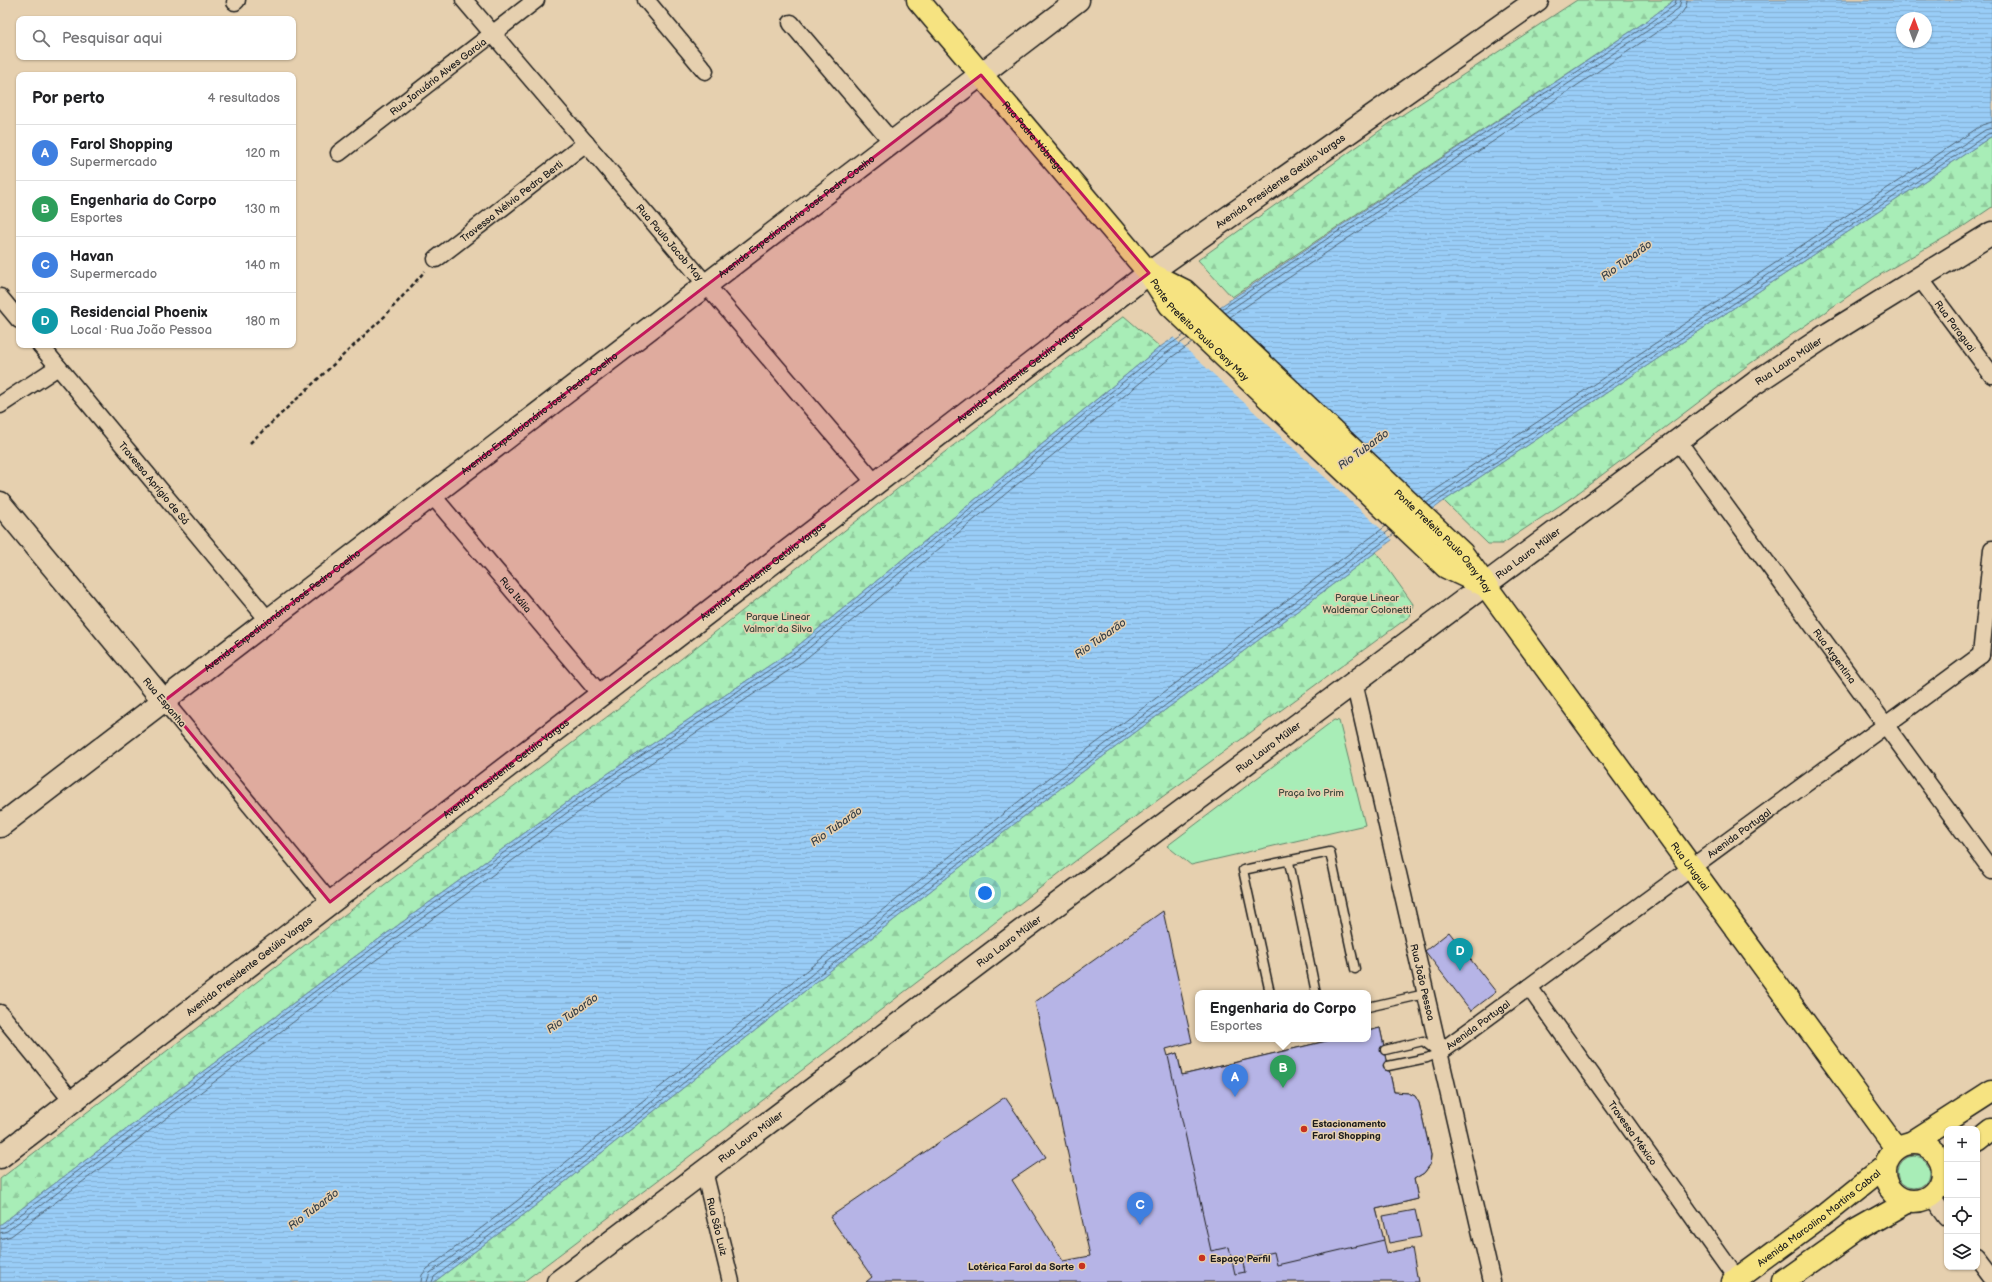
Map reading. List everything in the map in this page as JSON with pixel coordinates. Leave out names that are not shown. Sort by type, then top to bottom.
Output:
[{"type":"main road","name":"Rua Padre Nóbrega","points":[[918,0],[1150,273]]},
{"type":"main road","name":"Avenida Expedicionário José Pedro Coelho","points":[[0,826],[1078,0]]},
{"type":"main road","name":"Avenida Presidente Getúlio Vargas","points":[[0,1157],[600,694],[1150,273],[1537,0]]},
{"type":"main road","name":"Rua Lauro Müller","points":[[558,1282],[1354,682],[1795,355],[1992,233]]},
{"type":"main road","name":"Ponte Prefeito Paulo Osny May","points":[[1150,273],[1462,553],[1484,585]]},
{"type":"main road","name":"Ponte Prefeito Paulo Osny May","points":[[1177,298],[1446,568],[1484,585]]},
{"type":"main road","name":"Rua Espanha","points":[[0,503],[164,701]]},
{"type":"main road","name":"Rua Uruguai","points":[[1484,585],[1691,868],[1903,1146]]},
{"type":"main road","points":[[1908,1201],[1892,1192],[1887,1185],[1884,1176],[1884,1167],[1887,1160],[1903,1146],[1992,1091]]},
{"type":"main road","points":[[1980,1140],[1992,1130]]},
{"type":"main road","points":[[1903,1146],[1920,1143],[1928,1146],[1935,1152],[1942,1164],[1944,1171]]},
{"type":"main road","name":"Avenida Marcolino Martins Cabral","points":[[1735,1280],[1827,1213],[1884,1167]]},
{"type":"main road","points":[[1783,1282],[1855,1230],[1908,1201],[1916,1201],[1931,1196],[1944,1177]]},
{"type":"street","name":"Rua Paulo Jacob May","points":[[464,0],[876,484]]},
{"type":"street","name":"Rua Januário Alves Garcia","points":[[339,153],[536,0]]},
{"type":"street","points":[[646,0],[705,71]]},
{"type":"street","points":[[791,22],[892,143]]},
{"type":"street","name":"Travessa Nélvio Pedro Berti","points":[[436,259],[586,143]]},
{"type":"street","name":"Rua Paraguai","points":[[1920,277],[1992,375]]},
{"type":"street","points":[[0,297],[16,316]]},
{"type":"street","name":"Travessa Aprígio de Sá","points":[[42,348],[268,621]]},
{"type":"street","points":[[0,405],[58,367]]},
{"type":"street","name":"Rua Argentina","points":[[1678,441],[1992,871]]},
{"type":"street","name":"Rua Itália","points":[[432,495],[600,694]]},
{"type":"street","points":[[1987,656],[1992,549]]},
{"type":"street","name":"Avenida Portugal","points":[[1439,1053],[1886,726],[1987,656]]},
{"type":"street","name":"Rua João Pessoa","points":[[1354,682],[1492,1282]]},
{"type":"street","name":"Rua Espanha","points":[[164,701],[330,902]]},
{"type":"street","name":"Travessa México","points":[[1529,987],[1735,1280]]},
{"type":"street","points":[[0,1012],[72,1101]]},
{"type":"street","name":"Rua São Luiz","points":[[704,1171],[730,1282]]},
{"type":"street","points":[[1931,1196],[1944,1214]]},
{"type":"street","points":[[1980,1263],[1992,1279]]},
{"type":"lane","points":[[1269,990],[1243,870],[1289,862],[1330,852],[1355,969]]},
{"type":"lane","points":[[1289,862],[1315,990]]},
{"type":"lane","points":[[1371,1006],[1425,994]]},
{"type":"lane","points":[[1385,1050],[1423,1041],[1439,1053]]},
{"type":"lane","points":[[1388,1066],[1427,1058],[1439,1053]]},
{"type":"path","points":[[250,443],[385,316],[436,259]]},
{"type":"highlighted area","points":[[981,75],[1149,273],[330,902],[164,701]]},
{"type":"green space","points":[[1577,0],[1674,0],[1648,20],[1232,297],[1198,260],[1396,119]]},
{"type":"green space","points":[[1992,136],[1992,207],[1961,228],[1878,276],[1797,331],[1748,365],[1574,496],[1502,544],[1488,544],[1444,501]]},
{"type":"green space","name":"Parque Linear Valmor da Silva","points":[[1124,316],[1160,347],[794,649],[585,789],[349,961],[0,1225],[0,1179],[323,931],[616,710],[933,461]]},
{"type":"green space","name":"Parque Linear Waldemar Colonetti","points":[[1376,552],[1413,604],[1410,616],[1095,846],[523,1282],[434,1282],[526,1213],[1037,806]]},
{"type":"green space","name":"Praça Ivo Prim","points":[[1334,720],[1339,721],[1365,825],[1191,865],[1167,846]]},
{"type":"green space","points":[[1914,1156],[1920,1157],[1927,1163],[1930,1172],[1929,1178],[1923,1185],[1914,1188],[1908,1187],[1901,1181],[1898,1172],[1899,1166],[1905,1159]]},
{"type":"water","name":"Rio Tubarão","points":[[1674,0],[1992,0],[1992,136],[1444,501],[1037,806],[526,1213],[434,1282],[0,1282],[0,1225],[349,961],[585,789],[794,649],[1160,347],[1648,20]]},
{"type":"pier","points":[[1212,309],[1429,515],[1394,541],[1172,336]]},
{"type":"building","points":[[1163,911],[1192,1042],[1166,1049],[1168,1056],[1177,1053],[1182,1075],[1322,1042],[1371,1042],[1371,1030],[1380,1028],[1394,1092],[1408,1093],[1415,1096],[1419,1103],[1431,1155],[1430,1165],[1424,1173],[1414,1179],[1418,1199],[1376,1209],[1387,1253],[1412,1248],[1418,1282],[866,1282],[872,1277],[830,1217],[1005,1097],[1046,1157],[1012,1180],[1063,1261],[1090,1256],[1035,1002]]},
{"type":"building","points":[[1449,932],[1496,992],[1471,1011],[1425,951]]},
{"type":"building","name":"Estacionamento Farol Shopping","points":[[1380,1028],[1394,1092],[1408,1093],[1415,1096],[1419,1103],[1431,1155],[1430,1165],[1424,1173],[1414,1179],[1418,1199],[1376,1209],[1384,1240],[1277,1265],[1274,1252],[1242,1259],[1245,1272],[1235,1274],[1229,1247],[1211,1251],[1168,1056],[1177,1053],[1182,1075],[1322,1042],[1371,1042],[1371,1030]]},
{"type":"building","points":[[1415,1210],[1421,1237],[1389,1243],[1383,1216]]},
{"type":"place","name":"Residencial Phoenix","points":[[1460,971]]},
{"type":"place","name":"Engenharia do Corpo","points":[[1283,1088]]},
{"type":"place","name":"Farol Shopping","points":[[1235,1097]]},
{"type":"place","name":"Estacionamento Farol Shopping","points":[[1304,1129]]},
{"type":"place","name":"Havan","points":[[1140,1225]]},
{"type":"place","name":"Espaço Perfil","points":[[1202,1258]]},
{"type":"place","name":"Lotérica Farol da Sorte","points":[[1082,1266]]}]
